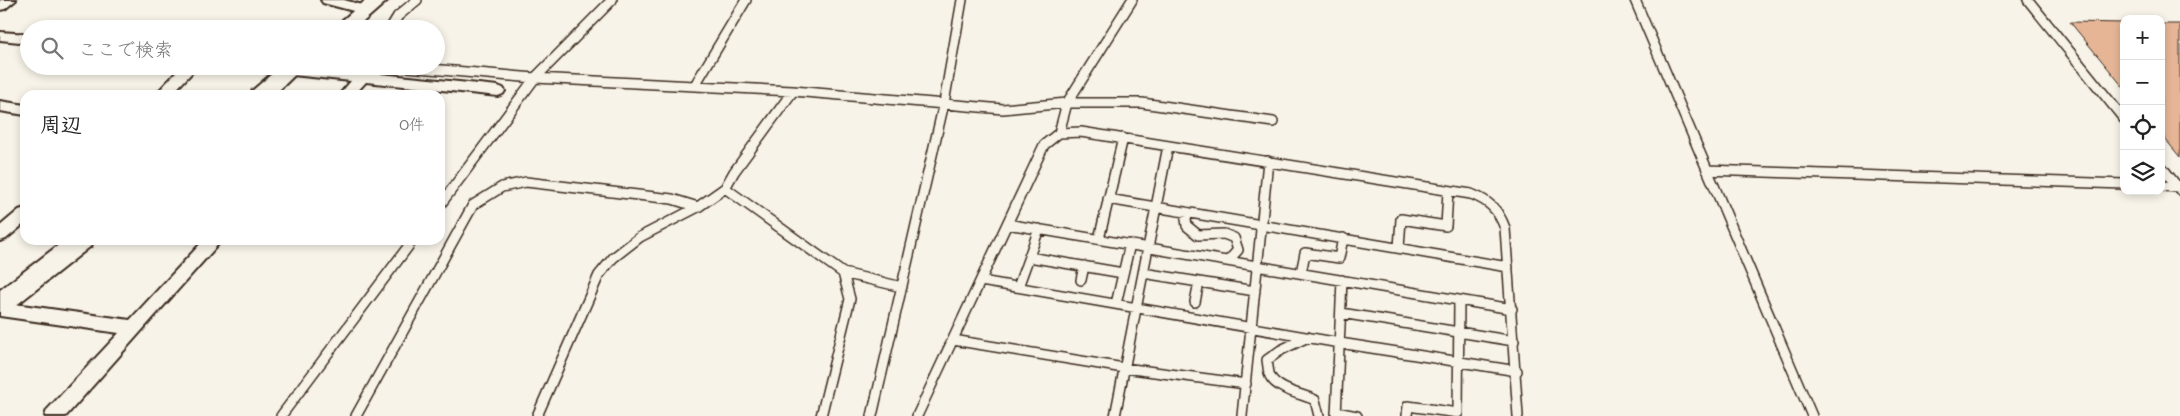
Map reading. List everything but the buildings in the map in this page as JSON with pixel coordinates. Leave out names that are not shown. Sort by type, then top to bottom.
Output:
[{"type":"street","points":[[0,6],[9,0]]},
{"type":"street","points":[[328,0],[372,5]]},
{"type":"street","points":[[353,20],[372,5]]},
{"type":"street","points":[[0,36],[20,38]]},
{"type":"street","points":[[167,90],[182,75]]},
{"type":"street","points":[[267,90],[284,75]]},
{"type":"street","points":[[341,75],[498,91]]},
{"type":"street","points":[[351,90],[362,78]]},
{"type":"street","points":[[1,108],[20,110]]},
{"type":"street","points":[[0,235],[20,218]]},
{"type":"street","points":[[0,304],[76,245]]},
{"type":"street","points":[[54,416],[209,245]]},
{"type":"street","points":[[0,309],[134,328]]},
{"type":"lane","points":[[396,20],[417,0]]},
{"type":"lane","points":[[445,198],[535,78],[612,0]]},
{"type":"lane","points":[[695,85],[746,0]]},
{"type":"lane","points":[[872,416],[944,103],[962,0]]},
{"type":"lane","points":[[1059,133],[1067,103],[1132,0]]},
{"type":"lane","points":[[1635,0],[1812,416]]},
{"type":"lane","points":[[2028,0],[2120,115]]},
{"type":"lane","points":[[445,70],[535,78],[793,91],[1003,109],[1067,103],[1142,103],[1273,122]]},
{"type":"lane","points":[[537,416],[599,275],[613,258],[640,237],[698,207],[725,188],[734,172],[793,91]]},
{"type":"lane","points":[[921,416],[953,340],[1044,145],[1059,133],[1081,132],[1471,194],[1488,200],[1500,211],[1505,228],[1517,371],[1518,416]]},
{"type":"lane","points":[[1099,239],[1123,138]]},
{"type":"lane","points":[[1115,416],[1168,146]]},
{"type":"lane","points":[[1242,416],[1268,161]]},
{"type":"lane","points":[[1708,170],[2120,184]]},
{"type":"lane","points":[[2165,171],[2179,188]]},
{"type":"lane","points":[[356,416],[473,205],[502,187],[526,182],[672,200],[698,207]]},
{"type":"lane","points":[[2165,186],[2179,188]]},
{"type":"lane","points":[[725,188],[843,273],[902,287]]},
{"type":"lane","points":[[1399,248],[1401,218],[1446,226],[1448,191]]},
{"type":"lane","points":[[1108,199],[1508,267]]},
{"type":"lane","points":[[1186,212],[1187,226],[1198,235],[1220,233],[1234,237],[1238,243],[1238,250],[1229,260]]},
{"type":"lane","points":[[1007,224],[1148,246],[1512,309]]},
{"type":"lane","points":[[1018,287],[1039,229]]},
{"type":"lane","points":[[1301,273],[1305,253],[1339,258],[1343,238]]},
{"type":"lane","points":[[1116,304],[1130,244]]},
{"type":"lane","points":[[281,416],[409,245]]},
{"type":"lane","points":[[1029,257],[1123,273]]},
{"type":"lane","points":[[1081,280],[1084,266]]},
{"type":"lane","points":[[821,416],[850,299],[843,273]]},
{"type":"lane","points":[[1143,273],[1255,291]]},
{"type":"lane","points":[[1342,280],[1336,414],[1357,416]]},
{"type":"lane","points":[[981,281],[1340,343],[1517,371]]},
{"type":"lane","points":[[1195,302],[1199,282]]},
{"type":"lane","points":[[1407,416],[1408,406],[1458,413],[1459,300]]},
{"type":"lane","points":[[1341,313],[1514,341]]},
{"type":"lane","points":[[1308,337],[1280,350],[1267,360],[1270,377],[1281,387],[1301,392],[1315,400],[1318,416]]},
{"type":"lane","points":[[953,340],[1124,368],[1246,384]]}]
